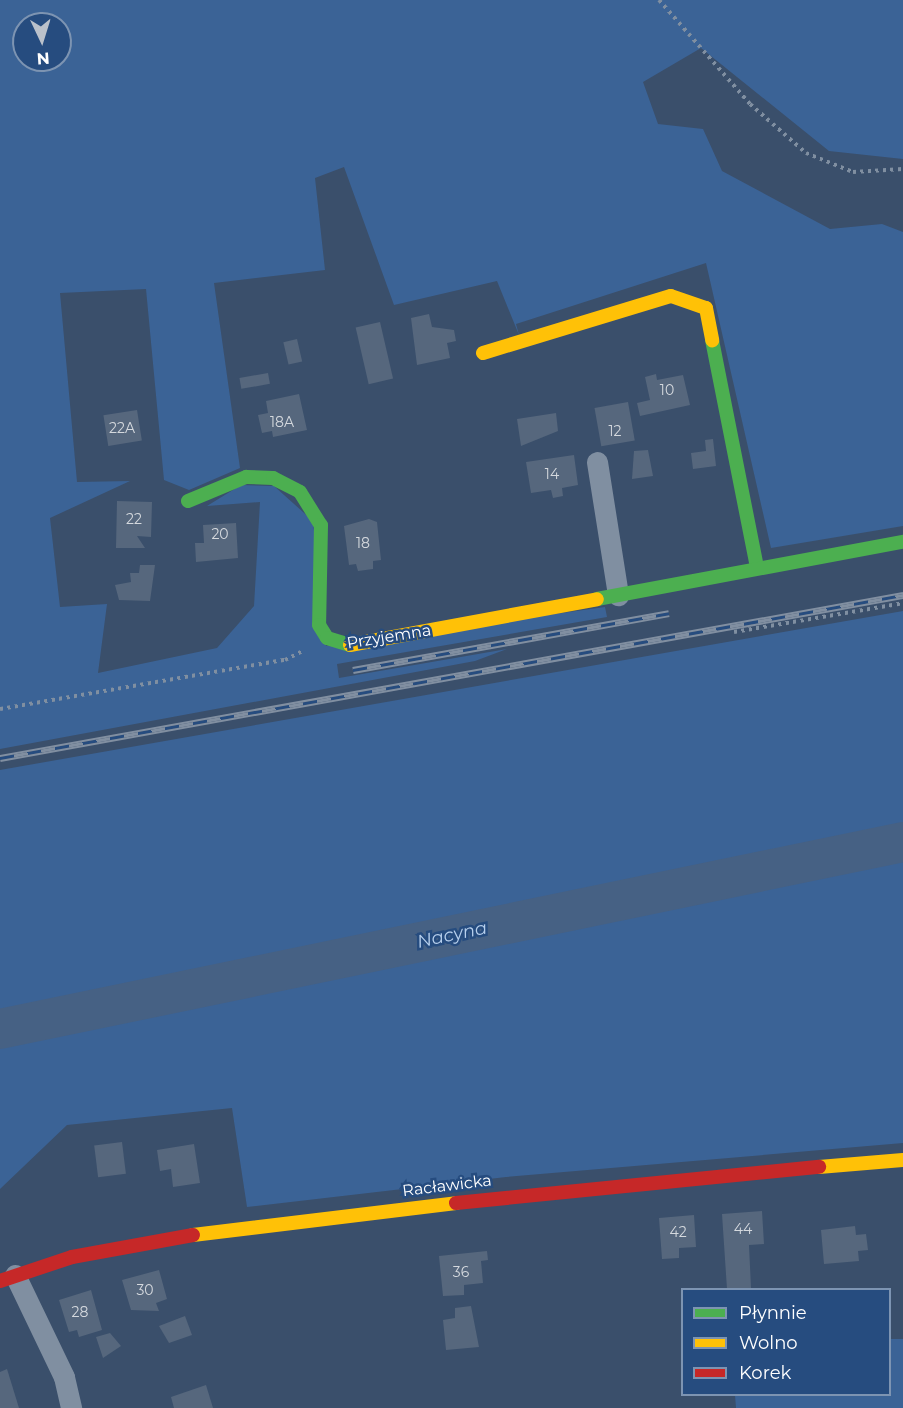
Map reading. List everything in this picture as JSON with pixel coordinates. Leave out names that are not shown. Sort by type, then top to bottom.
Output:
[{"type":"street","points":[[483,353],[671,296],[706,308],[757,567]]},
{"type":"street","points":[[597,462],[618,595]]},
{"type":"street","name":"Przyjemna","points":[[188,501],[246,477],[273,478],[300,492],[321,525],[318,603],[324,634],[336,644],[351,645],[757,567],[903,542]]},
{"type":"street","name":"Racławicka","points":[[8,1278],[105,1249],[182,1236],[616,1183],[903,1160]]},
{"type":"street","points":[[8,1278],[64,1377],[71,1408]]},
{"type":"path","points":[[658,0],[750,104],[806,153],[853,172],[903,169]]},
{"type":"path","points":[[734,632],[903,603]]},
{"type":"path","points":[[0,709],[285,660],[324,634]]},
{"type":"shaded area","points":[[0,0],[903,0],[903,159],[829,151],[701,48],[643,82],[658,124],[703,129],[722,171],[830,229],[882,224],[903,232],[903,526],[771,548],[706,263],[516,324],[519,335],[497,281],[394,305],[344,167],[315,178],[325,270],[214,283],[240,468],[189,490],[164,480],[146,289],[60,293],[77,482],[130,481],[50,518],[60,607],[107,604],[98,673],[217,648],[254,606],[260,502],[207,506],[241,485],[274,486],[313,521],[326,646],[605,607],[607,617],[337,664],[339,678],[507,649],[475,661],[0,749]]},
{"type":"shaded area","points":[[903,611],[903,835],[0,1023],[0,770]]},
{"type":"shaded area","points":[[903,849],[903,1143],[506,1177],[247,1207],[232,1108],[67,1125],[0,1189],[0,1038]]},
{"type":"shaded area","points":[[891,1339],[903,1339],[903,1408],[736,1408],[735,1396],[891,1396]]},
{"type":"building","points":[[429,314],[432,327],[454,330],[456,341],[447,343],[450,358],[417,365],[411,318]]},
{"type":"building","points":[[380,322],[393,379],[369,384],[356,328]]},
{"type":"building","points":[[297,339],[302,361],[289,365],[283,342]]},
{"type":"building","points":[[268,373],[270,384],[241,389],[239,378]]},
{"type":"building","points":[[656,374],[657,380],[683,375],[690,405],[640,416],[637,403],[650,400],[645,377]]},
{"type":"building","points":[[299,394],[307,430],[273,437],[272,431],[262,433],[258,415],[268,413],[266,401]]},
{"type":"building","points":[[628,402],[635,440],[601,446],[595,408]]},
{"type":"building","points":[[137,410],[142,441],[108,446],[103,415]]},
{"type":"building","points":[[556,413],[558,431],[521,446],[517,419]]},
{"type":"building","points":[[713,439],[716,466],[693,469],[691,453],[706,451],[705,440]]},
{"type":"building","points":[[648,450],[653,476],[632,479],[634,451]]},
{"type":"building","points":[[574,455],[578,485],[562,488],[563,496],[553,498],[551,490],[531,493],[526,462]]},
{"type":"building","points":[[117,501],[152,502],[151,537],[137,536],[145,548],[116,548]]},
{"type":"building","points":[[369,519],[377,522],[381,560],[373,561],[373,569],[358,571],[356,564],[349,565],[344,526]]},
{"type":"building","points":[[236,523],[238,558],[196,562],[195,543],[204,543],[203,525]]},
{"type":"building","points":[[140,565],[155,565],[150,601],[119,600],[115,585],[131,582],[130,573],[139,573]]},
{"type":"building","points":[[122,1142],[126,1174],[98,1177],[94,1145]]},
{"type":"building","points":[[194,1144],[200,1183],[173,1187],[171,1169],[160,1171],[157,1150]]},
{"type":"building","points":[[762,1211],[764,1244],[749,1245],[751,1288],[727,1288],[722,1214]]},
{"type":"building","points":[[694,1215],[696,1247],[679,1248],[679,1258],[662,1259],[659,1218]]},
{"type":"building","points":[[855,1226],[856,1235],[866,1234],[868,1250],[858,1251],[859,1261],[824,1264],[821,1230]]},
{"type":"building","points":[[487,1251],[488,1260],[481,1261],[483,1283],[464,1285],[464,1295],[443,1296],[439,1256]]},
{"type":"building","points":[[159,1270],[167,1299],[156,1303],[159,1311],[131,1310],[122,1280]]},
{"type":"building","points":[[91,1290],[102,1330],[79,1337],[77,1330],[69,1332],[59,1300]]},
{"type":"building","points":[[471,1306],[479,1347],[446,1350],[443,1320],[455,1318],[455,1308]]},
{"type":"building","points":[[185,1316],[192,1335],[169,1343],[159,1326]]},
{"type":"building","points":[[110,1333],[121,1346],[103,1358],[96,1337]]},
{"type":"building","points":[[7,1369],[19,1408],[0,1408],[0,1372]]},
{"type":"building","points":[[206,1385],[213,1408],[174,1408],[171,1397]]},
{"type":"waterway","name":"Nacyna","points":[[0,1029],[903,842]]},
{"type":"railway","points":[[0,758],[903,595]]},
{"type":"railway","points":[[353,670],[669,613]]},
{"type":"traffic: fast","points":[[712,340],[757,567]]},
{"type":"traffic: fast","points":[[188,501],[246,477],[273,478],[300,492],[321,525],[319,625],[327,638],[350,645]]},
{"type":"traffic: fast","points":[[597,599],[903,542]]},
{"type":"traffic: slow","points":[[483,353],[671,296],[706,308],[712,340]]},
{"type":"traffic: slow","points":[[350,645],[597,599]]},
{"type":"traffic: slow","points":[[819,1167],[903,1160]]},
{"type":"traffic: slow","points":[[193,1235],[456,1203]]},
{"type":"traffic: jam","points":[[456,1203],[819,1167]]},
{"type":"traffic: jam","points":[[0,1281],[72,1257],[193,1235]]}]
